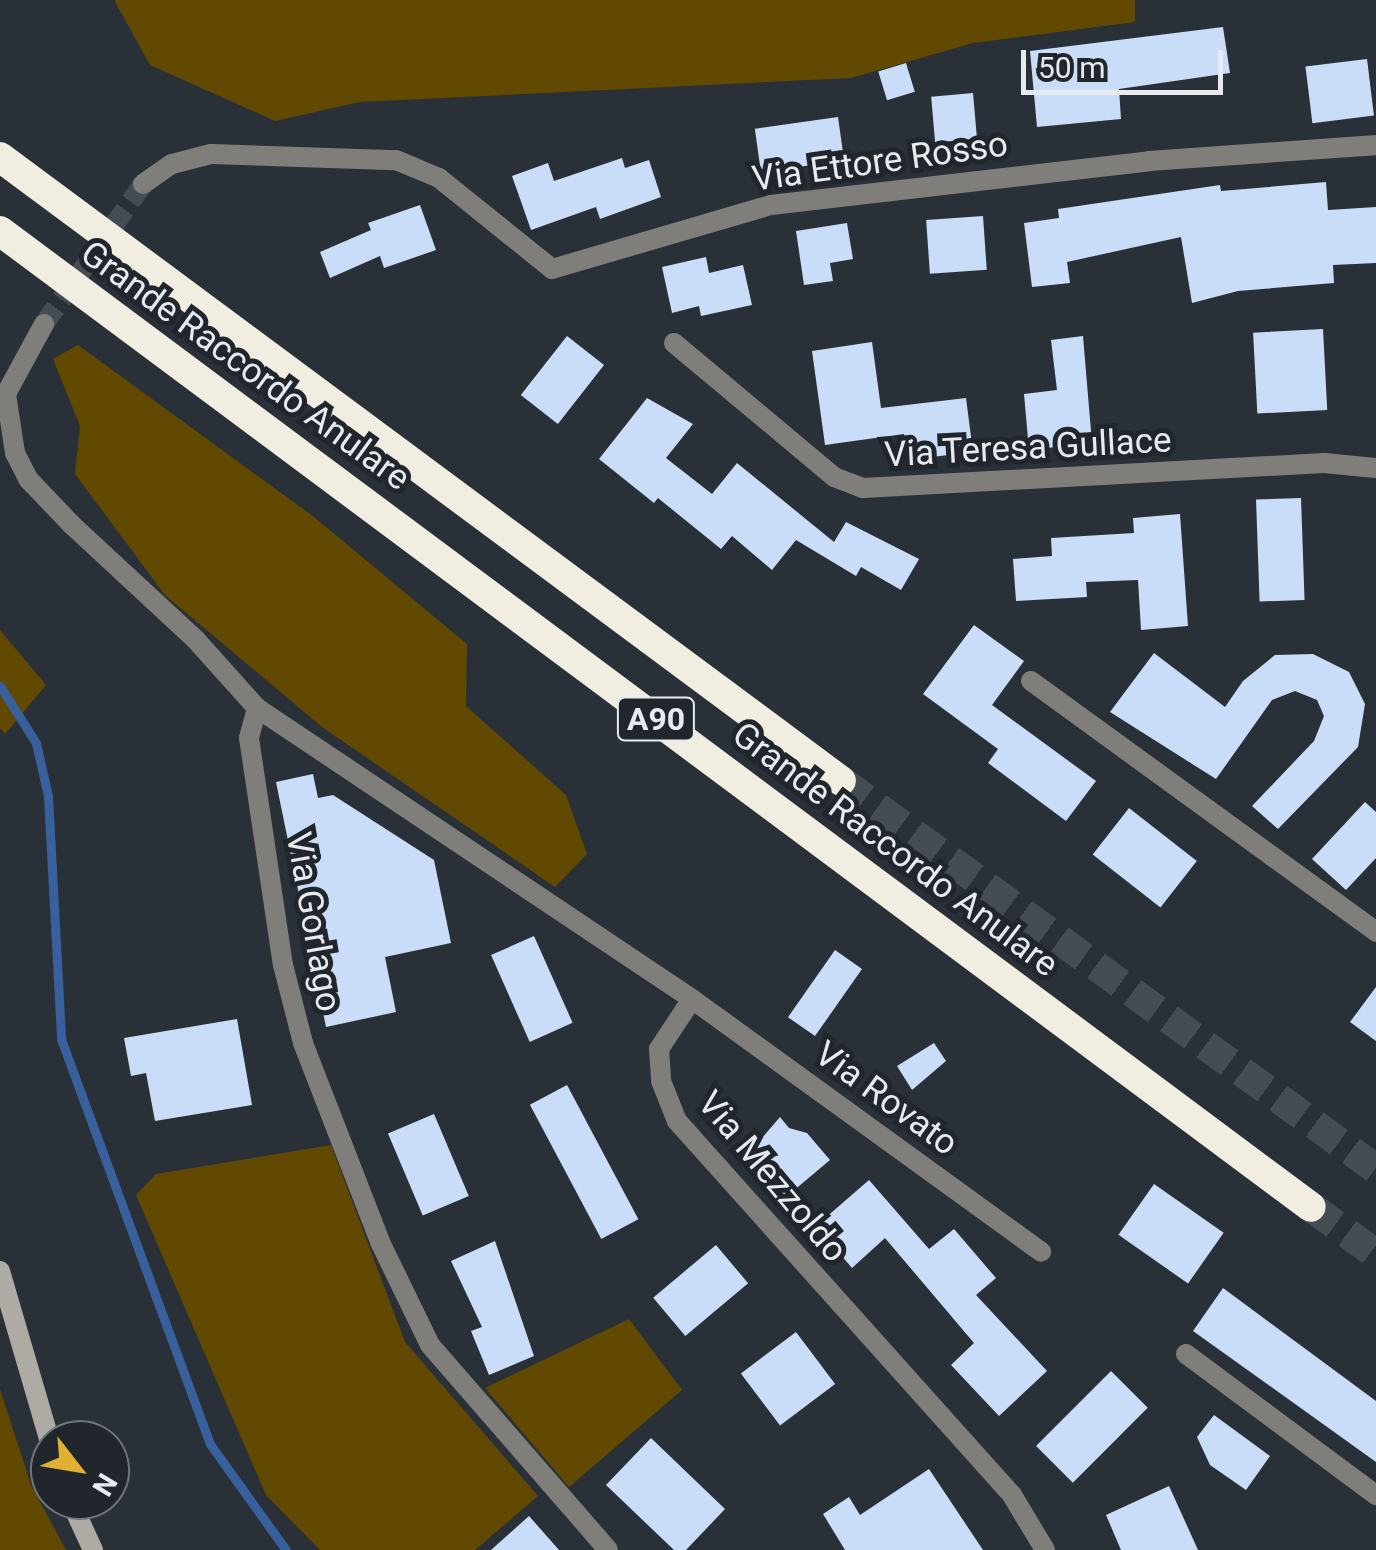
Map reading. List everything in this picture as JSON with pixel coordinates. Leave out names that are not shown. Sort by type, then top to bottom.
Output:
[{"type":"highway","name":"Grande Raccordo Anulare","points":[[0,157],[841,781]]},
{"type":"highway","name":"Grande Raccordo Anulare","points":[[0,231],[1311,1207]]},
{"type":"main road","points":[[0,1271],[44,1420]]},
{"type":"main road","points":[[79,1520],[92,1550]]},
{"type":"street","name":"Via Ettore Rosso","points":[[144,184],[172,164],[210,154],[396,160],[439,178],[552,269],[772,205],[1149,161],[1376,145]]},
{"type":"street","points":[[44,324],[6,394],[6,423],[22,466],[72,526],[196,640],[257,708],[692,999]]},
{"type":"street","name":"Via Teresa Gullace","points":[[674,343],[834,477],[863,488],[1324,464],[1376,468]]},
{"type":"street","points":[[1031,681],[1376,932]]},
{"type":"street","name":"Via Gorlago","points":[[257,708],[249,738],[282,965],[303,1043],[381,1244],[430,1345],[608,1550]]},
{"type":"street","name":"Via Rovato","points":[[692,999],[1042,1252]]},
{"type":"street","name":"Via Mezzoldo","points":[[692,999],[660,1050],[661,1080],[677,1121],[1012,1495],[1045,1550]]},
{"type":"street","points":[[1186,1354],[1376,1495]]},
{"type":"shaded area","points":[[114,0],[1135,0],[1135,22],[973,43],[851,78],[360,102],[275,121],[150,65]]},
{"type":"shaded area","points":[[78,345],[314,517],[467,644],[466,706],[566,795],[587,854],[555,887],[322,727],[165,595],[75,474],[80,426],[53,359]]},
{"type":"shaded area","points":[[0,630],[46,685],[5,734],[0,728]]},
{"type":"shaded area","points":[[331,1145],[405,1342],[538,1496],[475,1550],[320,1550],[266,1495],[136,1195],[156,1174]]},
{"type":"shaded area","points":[[629,1319],[682,1390],[569,1487],[485,1388]]},
{"type":"shaded area","points":[[0,1389],[30,1482],[30,1520],[50,1520],[66,1550],[0,1550]]},
{"type":"building","points":[[1223,27],[1230,73],[1119,89],[1121,119],[1037,127],[1030,51]]},
{"type":"building","points":[[1367,59],[1374,116],[1312,123],[1305,67]]},
{"type":"building","points":[[906,63],[915,92],[887,100],[878,71]]},
{"type":"building","points":[[973,93],[977,139],[935,142],[931,97]]},
{"type":"building","points":[[838,117],[844,161],[761,172],[755,129]]},
{"type":"building","points":[[622,158],[625,168],[649,160],[661,197],[600,219],[596,207],[531,230],[512,176],[548,163],[554,181]]},
{"type":"building","points":[[1326,182],[1328,210],[1376,207],[1376,263],[1333,265],[1334,283],[1238,291],[1192,303],[1181,237],[1067,262],[1070,283],[1032,287],[1024,223],[1059,218],[1058,209],[1220,185],[1221,191]]},
{"type":"building","points":[[420,205],[436,250],[384,268],[380,256],[330,278],[320,252],[371,230],[368,223]]},
{"type":"building","points":[[983,216],[987,270],[930,274],[926,220]]},
{"type":"building","points":[[847,223],[853,259],[830,263],[833,281],[804,285],[796,231]]},
{"type":"building","points":[[706,257],[709,273],[743,265],[752,305],[701,316],[699,306],[672,313],[662,267]]},
{"type":"building","points":[[1323,329],[1327,410],[1257,414],[1253,333]]},
{"type":"building","points":[[567,336],[604,365],[558,424],[521,395]]},
{"type":"building","points":[[1083,336],[1092,443],[1029,450],[1024,394],[1057,390],[1051,340]]},
{"type":"building","points":[[872,342],[881,408],[966,398],[973,452],[907,460],[904,434],[825,445],[812,351]]},
{"type":"building","points":[[647,398],[693,424],[666,458],[712,494],[737,463],[834,542],[846,522],[919,559],[901,590],[861,567],[856,576],[796,540],[772,570],[732,536],[721,549],[658,498],[654,503],[599,459]]},
{"type":"building","points":[[1301,498],[1305,600],[1260,602],[1256,500]]},
{"type":"building","points":[[1180,514],[1188,626],[1141,630],[1138,580],[1086,582],[1087,597],[1016,601],[1013,559],[1052,556],[1051,538],[1134,533],[1133,518]]},
{"type":"building","points":[[974,625],[1024,661],[992,705],[1096,781],[1066,821],[988,763],[998,749],[923,694]]},
{"type":"building","points":[[1154,653],[1225,707],[1243,681],[1275,655],[1313,654],[1349,672],[1365,704],[1358,747],[1278,829],[1252,806],[1314,741],[1324,716],[1317,700],[1295,691],[1272,700],[1216,779],[1110,712]]},
{"type":"building","points":[[313,774],[318,798],[333,795],[434,860],[451,943],[385,957],[396,1012],[326,1027],[276,782]]},
{"type":"building","points":[[1365,802],[1376,812],[1376,858],[1346,890],[1312,859]]},
{"type":"building","points":[[1129,808],[1197,861],[1160,907],[1093,854]]},
{"type":"building","points":[[534,936],[573,1023],[530,1042],[491,955]]},
{"type":"building","points":[[835,950],[862,969],[815,1036],[788,1017]]},
{"type":"building","points":[[1376,987],[1376,1041],[1350,1022]]},
{"type":"building","points":[[237,1019],[252,1105],[155,1121],[146,1073],[131,1076],[124,1038]]},
{"type":"building","points":[[934,1043],[946,1061],[912,1090],[897,1066]]},
{"type":"building","points":[[567,1085],[638,1219],[601,1239],[530,1105]]},
{"type":"building","points":[[434,1114],[469,1196],[423,1215],[388,1134]]},
{"type":"building","points":[[780,1117],[789,1128],[807,1133],[830,1160],[786,1197],[749,1153]]},
{"type":"building","points":[[869,1180],[929,1249],[954,1229],[996,1278],[976,1295],[1047,1371],[999,1416],[951,1365],[974,1343],[885,1238],[852,1268],[816,1226]]},
{"type":"building","points":[[1154,1184],[1224,1233],[1188,1284],[1118,1235]]},
{"type":"building","points":[[495,1241],[534,1356],[489,1375],[471,1331],[482,1327],[451,1261]]},
{"type":"building","points":[[716,1245],[748,1283],[685,1336],[653,1298]]},
{"type":"building","points":[[1223,1288],[1376,1401],[1376,1462],[1193,1331]]},
{"type":"building","points":[[796,1332],[835,1384],[780,1425],[741,1374]]},
{"type":"building","points":[[1111,1371],[1148,1408],[1073,1483],[1036,1446]]},
{"type":"building","points":[[1214,1415],[1270,1456],[1246,1490],[1210,1465],[1197,1437]]},
{"type":"building","points":[[651,1438],[725,1509],[686,1550],[674,1550],[606,1485]]},
{"type":"building","points":[[929,1469],[983,1550],[845,1550],[823,1514],[849,1497],[860,1515]]},
{"type":"building","points":[[1169,1486],[1198,1550],[1121,1550],[1106,1515]]},
{"type":"building","points":[[529,1516],[559,1550],[491,1550]]},
{"type":"waterway","points":[[0,686],[36,743],[48,796],[61,1039],[210,1444],[286,1550]]},
{"type":"tunnel","points":[[44,324],[143,184]]},
{"type":"tunnel","points":[[841,781],[1376,1169]]},
{"type":"tunnel","points":[[1311,1207],[1376,1254]]}]
